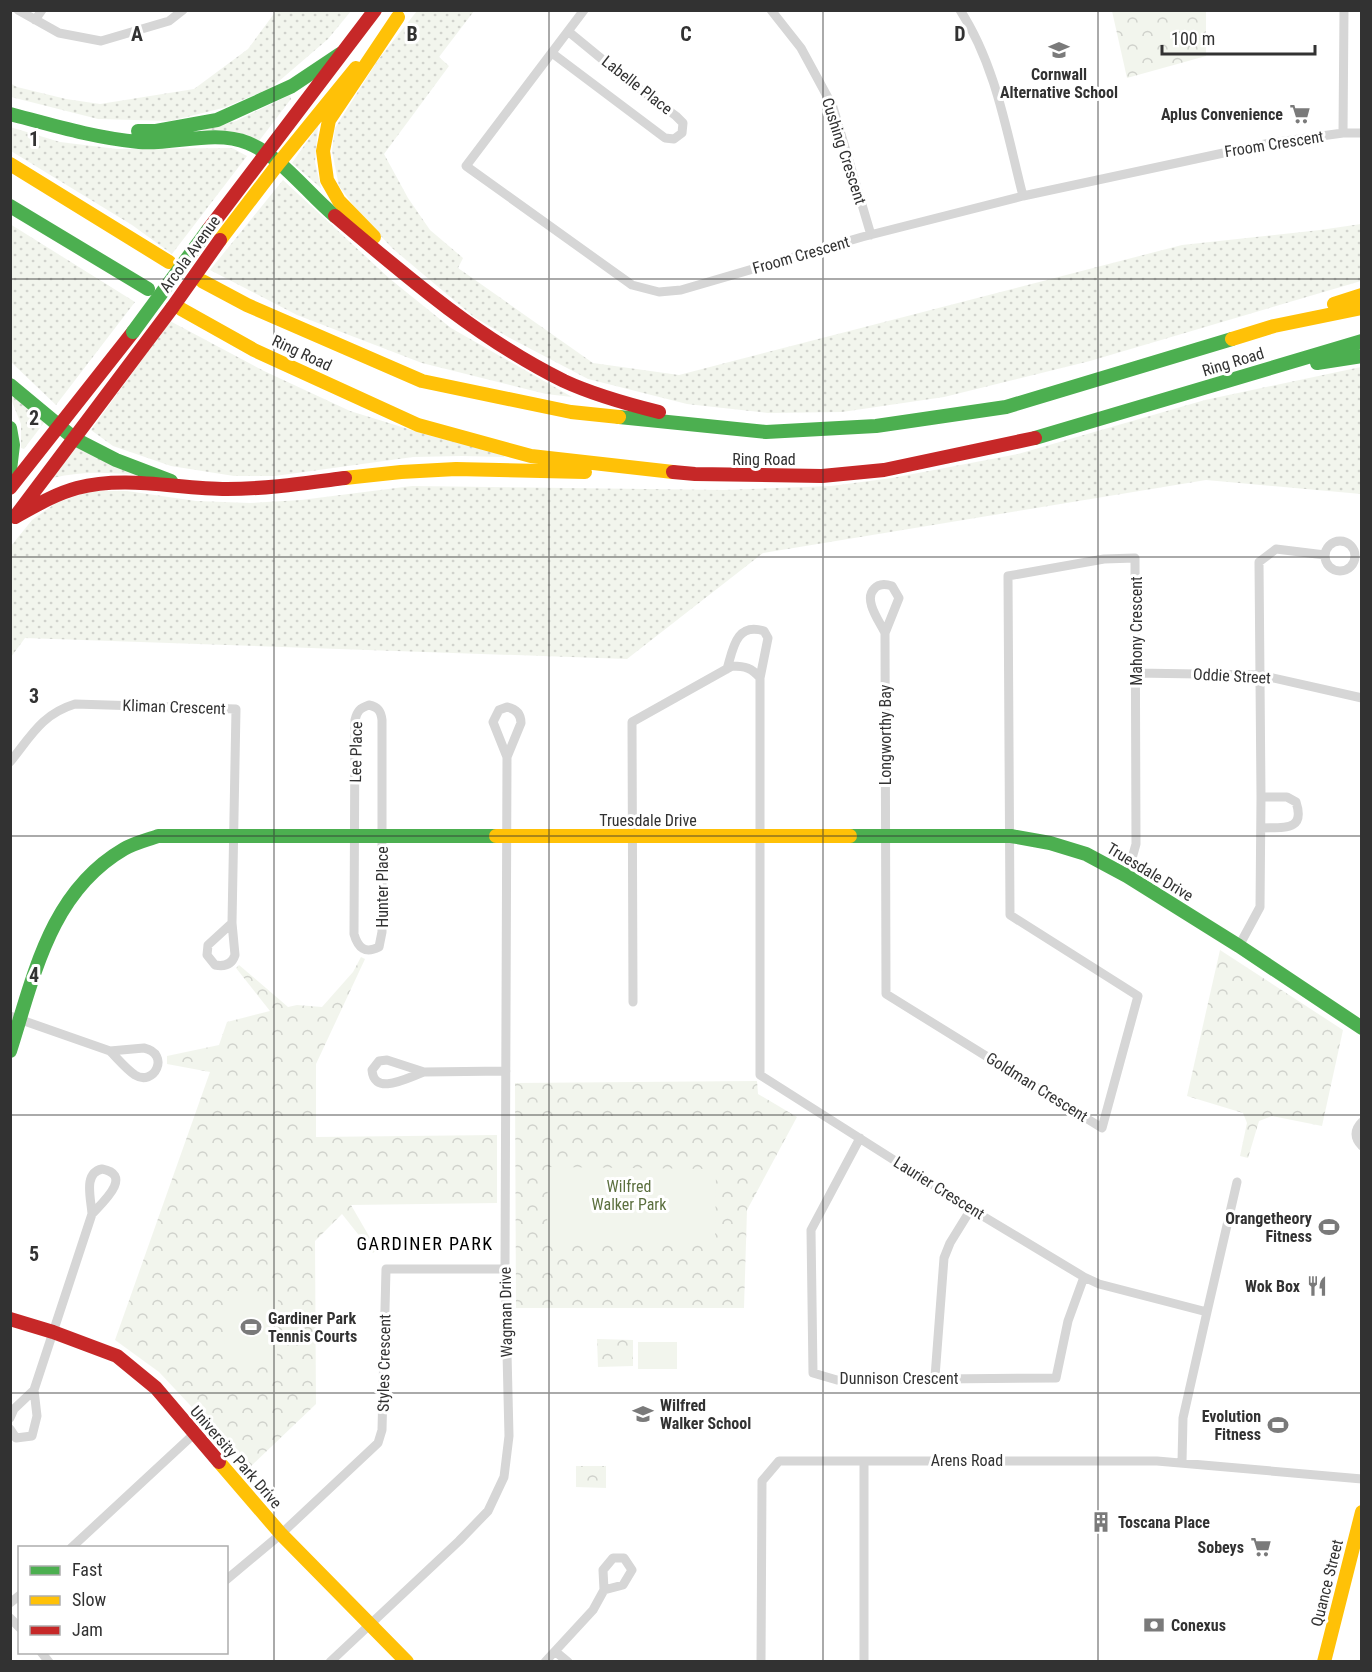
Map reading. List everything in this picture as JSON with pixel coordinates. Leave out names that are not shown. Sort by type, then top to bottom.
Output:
[{"type":"main road","name":"Arcola Avenue","points":[[10,489],[133,332],[375,10]]},
{"type":"main road","name":"Arcola Avenue","points":[[13,520],[278,164],[401,14]]},
{"type":"main road","points":[[401,14],[329,120],[323,151],[327,180],[339,201],[424,290]]},
{"type":"main road","points":[[74,131],[156,130],[217,120],[292,86],[340,54]]},
{"type":"main road","points":[[10,114],[74,131],[142,143],[234,139],[258,147],[323,206],[424,290],[510,354],[581,388],[643,409],[766,432]]},
{"type":"main road","points":[[10,164],[169,262]]},
{"type":"main road","points":[[10,206],[148,289]]},
{"type":"main road","name":"Ring Road","points":[[202,281],[247,305],[422,381],[571,412],[766,432],[876,426],[1006,407],[1274,326],[1362,308]]},
{"type":"main road","points":[[1274,326],[1362,295]]},
{"type":"main road","name":"Ring Road","points":[[181,309],[254,350],[418,425],[531,456],[695,474],[822,476],[884,470],[1023,442],[1362,341]]},
{"type":"main road","points":[[1248,374],[1362,356]]},
{"type":"main road","points":[[10,385],[75,439],[116,460],[185,487]]},
{"type":"main road","points":[[10,428],[13,445],[10,470]]},
{"type":"main road","points":[[13,520],[50,498],[76,488],[110,482],[226,489],[456,469],[660,476],[695,474]]},
{"type":"main road","name":"Truesdale Drive","points":[[10,1051],[16,1018],[43,945],[64,902],[96,868],[125,849],[158,836],[1011,836],[1050,843],[1086,854],[1127,876],[1360,1024]]},
{"type":"main road","name":"University Park Drive","points":[[10,1318],[117,1356],[156,1388],[281,1534],[407,1662]]},
{"type":"main road","name":"Quance Street","points":[[1324,1662],[1362,1512]]},
{"type":"street","points":[[18,10],[58,33],[100,40],[169,21],[183,10]]},
{"type":"street","points":[[35,20],[42,10]]},
{"type":"street","name":"Froom Crescent","points":[[584,10],[466,166],[632,285],[659,292],[681,290],[871,235],[1023,196],[1270,143],[1343,133],[1362,133]]},
{"type":"street","name":"Cushing Crescent","points":[[771,10],[801,48],[833,107],[871,235]]},
{"type":"street","points":[[960,10],[971,26],[993,80],[1023,196]]},
{"type":"street","points":[[1343,133],[1344,10]]},
{"type":"street","name":"Labelle Place","points":[[552,53],[665,138],[674,139],[682,133],[683,123],[676,116],[569,32]]},
{"type":"street","points":[[1239,946],[1260,907],[1259,561],[1276,549],[1325,555]]},
{"type":"street","name":"Mahony Crescent","points":[[1011,836],[1008,576],[1104,559],[1135,558],[1136,844],[1127,876]]},
{"type":"street","name":"Longworthy Bay","points":[[885,633],[870,597],[874,588],[883,584],[892,586],[899,598],[885,633],[885,836]]},
{"type":"street","points":[[727,669],[735,641],[744,631],[756,628],[764,631],[768,638],[759,678],[759,836]]},
{"type":"street","points":[[633,1002],[632,723],[732,666],[748,667],[759,678]]},
{"type":"street","name":"Oddie Street","points":[[1136,673],[1260,675],[1362,698]]},
{"type":"street","name":"Kliman Crescent","points":[[10,762],[43,719],[60,708],[75,704],[236,709],[232,836]]},
{"type":"street","name":"Lee Place","points":[[356,836],[356,720],[357,713],[362,707],[369,705],[377,707],[382,720],[382,835]]},
{"type":"street","points":[[507,707],[516,710],[521,723],[507,757],[493,722],[499,710],[507,707]]},
{"type":"street","name":"Wagman Drive","points":[[330,1662],[488,1510],[504,1477],[509,1436],[505,1269],[507,757]]},
{"type":"street","points":[[1261,797],[1287,796],[1296,802],[1300,813],[1297,822],[1290,827],[1261,828]]},
{"type":"street","name":"Hunter Place","points":[[356,836],[354,934],[362,950],[371,951],[379,947],[382,932],[382,835]]},
{"type":"street","points":[[232,836],[232,923],[235,954],[233,959],[225,965],[215,965],[208,959],[208,945],[232,923]]},
{"type":"street","name":"Laurier Crescent","points":[[759,836],[760,1075],[971,1209],[1084,1277],[1099,1284],[1207,1312]]},
{"type":"street","name":"Goldman Crescent","points":[[885,836],[886,994],[1102,1128],[1138,996],[1010,915],[1011,836]]},
{"type":"street","points":[[16,1018],[110,1052],[135,1076],[150,1076],[157,1069],[158,1059],[149,1049],[110,1052]]},
{"type":"street","points":[[424,1072],[384,1085],[376,1082],[372,1075],[374,1067],[383,1060],[424,1072],[506,1071]]},
{"type":"street","points":[[1362,1122],[1356,1132],[1358,1142],[1362,1146]]},
{"type":"street","name":"Dunnison Crescent","points":[[860,1138],[811,1230],[813,1373],[837,1380],[935,1377],[1056,1378],[1068,1321],[1084,1277]]},
{"type":"street","points":[[10,1430],[16,1438],[32,1436],[37,1416],[34,1390],[92,1214],[89,1179],[98,1170],[107,1170],[116,1179],[115,1188],[92,1214]]},
{"type":"street","points":[[1182,1462],[1183,1418],[1237,1182]]},
{"type":"street","points":[[935,1377],[944,1258],[950,1243],[971,1209]]},
{"type":"street","name":"Styles Crescent","points":[[281,1534],[378,1443],[382,1430],[386,1269],[505,1269]]},
{"type":"street","points":[[10,1418],[14,1409],[34,1390]]},
{"type":"street","points":[[73,1546],[194,1434]]},
{"type":"street","name":"Arens Road","points":[[761,1662],[762,1481],[779,1461],[1182,1462],[1362,1479]]},
{"type":"street","points":[[864,1461],[864,1662]]},
{"type":"street","points":[[228,1578],[281,1534]]},
{"type":"street","points":[[545,1662],[593,1610],[604,1590]]},
{"type":"street","points":[[556,1652],[568,1662]]},
{"type":"green space","points":[[276,11],[351,11],[328,39],[271,88],[223,108],[170,121],[98,119],[11,97],[10,83],[17,87],[66,99],[100,104],[194,89],[248,49]]},
{"type":"green space","points":[[417,11],[474,11],[439,57],[449,66],[384,154],[408,198],[430,230],[463,258],[458,268],[593,363],[679,375],[1182,245],[1361,224],[1361,281],[1090,361],[944,397],[842,412],[768,413],[687,404],[588,379],[474,317],[392,248],[356,209],[339,186],[332,151],[335,128],[378,60]]},
{"type":"green space","points":[[1112,11],[1206,11],[1206,56],[1127,78]]},
{"type":"green space","points":[[290,95],[291,99],[259,141],[202,130],[236,121]]},
{"type":"green space","points":[[318,126],[315,162],[321,188],[292,163]]},
{"type":"green space","points":[[10,127],[60,142],[117,149],[232,148],[247,156],[172,254],[132,225],[11,151]]},
{"type":"green space","points":[[283,180],[390,279],[451,328],[572,397],[546,394],[422,363],[297,315],[210,270]]},
{"type":"green space","points":[[10,224],[135,302],[56,405],[11,362]]},
{"type":"green space","points":[[170,321],[264,371],[350,411],[431,436],[506,454],[504,457],[413,457],[275,476],[234,476],[171,466],[113,446],[91,430]]},
{"type":"green space","points":[[1361,367],[1361,494],[1206,480],[763,553],[627,659],[25,638],[11,657],[11,546],[32,520],[56,503],[91,491],[127,491],[196,501],[250,503],[301,500],[412,486],[724,490],[831,486],[892,478],[1018,454],[1205,400]]},
{"type":"green space","points":[[10,394],[46,420],[24,449],[21,448],[21,424]]},
{"type":"green space","points":[[79,444],[137,475],[94,473],[52,478]]},
{"type":"green space","points":[[1220,950],[1343,1030],[1322,1126],[1272,1116],[1259,1121],[1248,1158],[1240,1156],[1247,1123],[1243,1113],[1187,1096]]},
{"type":"green space","name":"GARDINER PARK","points":[[361,957],[365,959],[316,1064],[316,1137],[497,1135],[497,1203],[351,1205],[377,1250],[373,1253],[342,1214],[315,1241],[316,1404],[249,1468],[159,1372],[115,1340],[210,1072],[167,1064],[167,1056],[219,1045],[227,1022],[270,1011],[236,968],[239,965],[288,1007],[297,1005],[322,1007],[353,972]]},
{"type":"green space","name":"Wilfred Walker Park","points":[[757,1081],[758,1094],[797,1117],[747,1210],[744,1308],[516,1308],[515,1083]]},
{"type":"green space","points":[[548,1167],[716,1169],[715,1244],[547,1242]]},
{"type":"green space","name":"Gardiner Park Tennis Courts","points":[[225,1291],[278,1292],[277,1363],[224,1363]]},
{"type":"green space","points":[[597,1339],[633,1340],[633,1366],[598,1367]]},
{"type":"green space","points":[[638,1342],[677,1342],[677,1369],[638,1369]]},
{"type":"green space","points":[[576,1466],[606,1466],[606,1488],[576,1487]]},
{"type":"traffic: fast","points":[[138,131],[156,131],[217,120],[292,86],[340,54]]},
{"type":"traffic: fast","points":[[10,114],[74,131],[139,142],[222,137],[248,143],[283,166],[335,216]]},
{"type":"traffic: fast","points":[[10,206],[148,289]]},
{"type":"traffic: fast","points":[[133,332],[208,230]]},
{"type":"traffic: fast","points":[[619,417],[766,432],[876,426],[1006,407],[1232,339]]},
{"type":"traffic: fast","points":[[1035,438],[1362,341]]},
{"type":"traffic: fast","points":[[1317,363],[1362,356]]},
{"type":"traffic: fast","points":[[10,385],[75,439],[116,460],[171,481]]},
{"type":"traffic: fast","points":[[10,428],[13,445],[10,470]]},
{"type":"traffic: fast","points":[[10,1051],[37,965],[62,912],[78,888],[99,867],[132,845],[158,836],[496,836]]},
{"type":"traffic: fast","points":[[850,836],[1011,836],[1050,843],[1086,854],[1127,876],[1239,946],[1362,1028]]},
{"type":"traffic: slow","points":[[374,237],[339,201],[327,180],[323,151],[329,120],[398,17]]},
{"type":"traffic: slow","points":[[220,240],[356,68]]},
{"type":"traffic: slow","points":[[10,164],[169,262]]},
{"type":"traffic: slow","points":[[202,281],[247,305],[422,381],[571,412],[619,417]]},
{"type":"traffic: slow","points":[[1334,304],[1362,295]]},
{"type":"traffic: slow","points":[[1232,339],[1274,326],[1362,308]]},
{"type":"traffic: slow","points":[[181,309],[254,350],[418,425],[531,456],[673,472]]},
{"type":"traffic: slow","points":[[345,478],[456,469],[585,472]]},
{"type":"traffic: slow","points":[[496,836],[850,836]]},
{"type":"traffic: slow","points":[[219,1462],[281,1534],[407,1662]]},
{"type":"traffic: slow","points":[[1324,1662],[1362,1512]]},
{"type":"traffic: jam","points":[[208,230],[375,10]]},
{"type":"traffic: jam","points":[[335,216],[445,306],[502,346],[575,386],[659,412]]},
{"type":"traffic: jam","points":[[172,308],[220,240]]},
{"type":"traffic: jam","points":[[15,517],[172,308]]},
{"type":"traffic: jam","points":[[10,488],[133,332]]},
{"type":"traffic: jam","points":[[673,472],[822,476],[884,470],[1035,438]]},
{"type":"traffic: jam","points":[[15,517],[61,494],[95,484],[133,483],[242,489],[345,478]]},
{"type":"traffic: jam","points":[[10,1319],[117,1356],[156,1388],[219,1462]]},
{"type":"place","name":"Cornwall Alternative School","points":[[1059,50]]},
{"type":"place","name":"Aplus Convenience","points":[[1300,114]]},
{"type":"place","name":"Orangetheory Fitness","points":[[1329,1227]]},
{"type":"place","name":"Wok Box","points":[[1317,1286]]},
{"type":"place","name":"Gardiner Park Tennis Courts","points":[[251,1327]]},
{"type":"place","name":"Wilfred Walker School","points":[[643,1414]]},
{"type":"place","name":"Evolution Fitness","points":[[1278,1425]]},
{"type":"place","name":"Toscana Place","points":[[1101,1522]]},
{"type":"place","name":"Sobeys","points":[[1261,1547]]},
{"type":"place","name":"Conexus","points":[[1154,1625]]},
{"type":"district","name":"GARDINER PARK","points":[[425,1243]]}]
